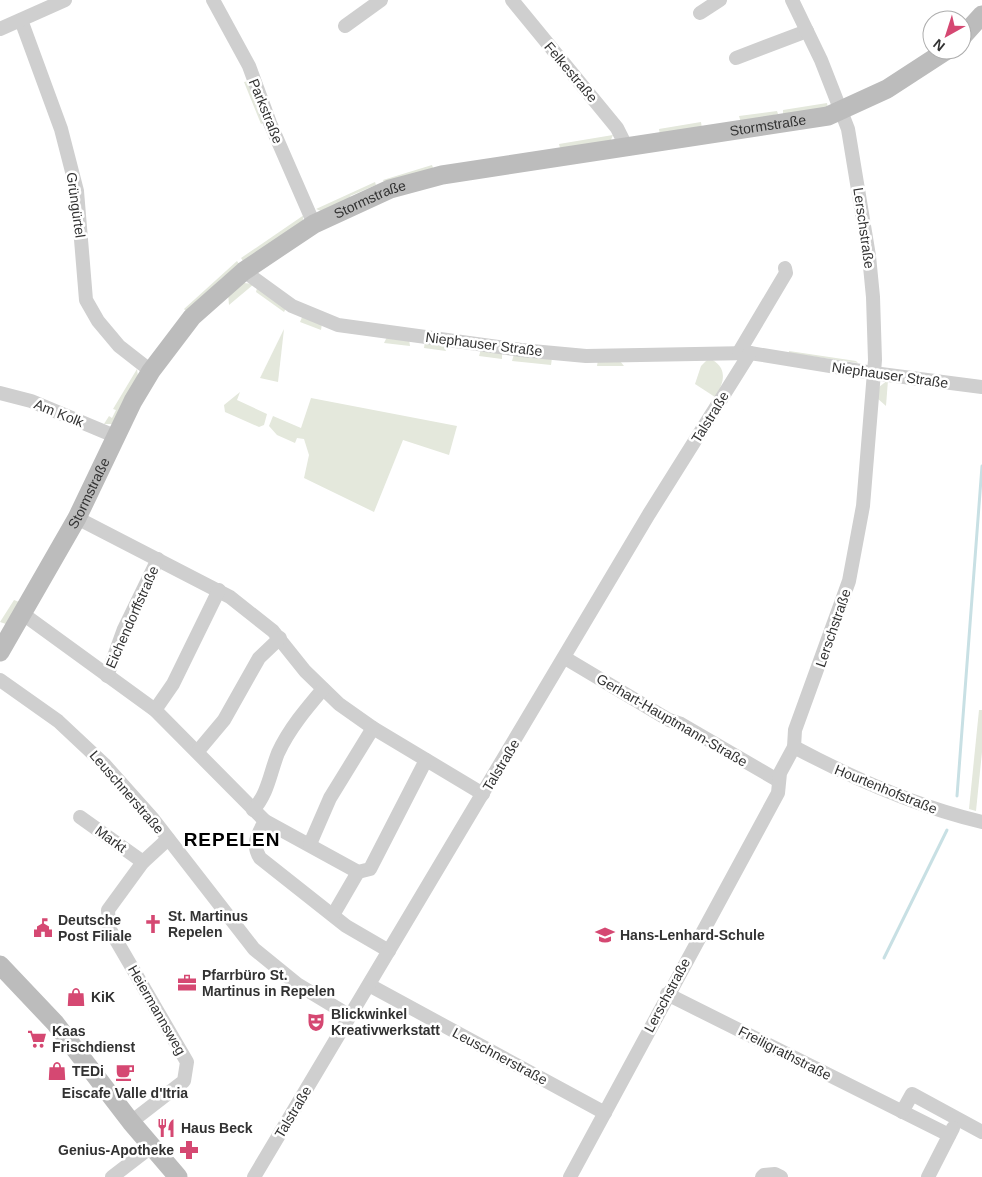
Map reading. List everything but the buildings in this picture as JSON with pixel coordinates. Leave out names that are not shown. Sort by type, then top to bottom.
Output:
[{"type":"street","points":[[0,29],[65,0]]},
{"type":"street","name":"Parkstraße","points":[[213,0],[248,66],[270,123],[314,224]]},
{"type":"street","points":[[345,26],[380,0]]},
{"type":"street","name":"Felkestraße","points":[[512,0],[617,128],[626,146]]},
{"type":"street","points":[[700,13],[720,0]]},
{"type":"street","name":"Lerschstraße","points":[[570,1177],[667,994],[778,793],[780,773],[794,747],[795,730],[850,581],[863,506],[873,373],[873,297],[869,256],[848,130],[807,30],[792,0]]},
{"type":"street","points":[[972,26],[982,15]]},
{"type":"street","name":"Grüngürtel","points":[[21,20],[61,129],[77,191],[86,300],[98,321],[119,346],[151,370]]},
{"type":"street","points":[[736,58],[807,30]]},
{"type":"street","name":"Stormstraße","points":[[0,652],[5,632],[23,614],[77,518],[133,401],[151,370],[192,317],[244,271],[314,224],[390,189],[439,176],[828,116],[887,89],[932,60]]},
{"type":"street","points":[[744,353],[786,272],[785,268]]},
{"type":"street","name":"Niephauser Straße","points":[[244,271],[292,306],[338,324],[502,348],[586,356],[744,353],[873,373],[982,387]]},
{"type":"street","name":"Talstraße","points":[[254,1177],[565,658],[744,353]]},
{"type":"street","name":"Am Kolk","points":[[0,393],[31,402],[117,437]]},
{"type":"street","name":"Eichendorffstraße","points":[[77,518],[219,590],[252,613],[280,638],[323,689],[339,704],[373,728],[483,794]]},
{"type":"street","name":"Eichendorffstraße","points":[[107,676],[124,629],[158,559]]},
{"type":"street","points":[[155,710],[173,684],[219,590]]},
{"type":"street","name":"Eichendorffstraße","points":[[23,614],[155,710],[198,751],[265,821],[358,872]]},
{"type":"street","points":[[198,751],[224,720],[259,658],[280,638]]},
{"type":"street","name":"Gerhart-Hauptmann-Straße","points":[[565,658],[669,720],[681,724],[779,781]]},
{"type":"street","name":"Leuschnerstraße","points":[[0,680],[43,709],[92,751],[123,784],[254,949],[297,984],[350,1016]]},
{"type":"street","points":[[253,810],[263,800],[279,752],[299,717],[323,689]]},
{"type":"street","points":[[310,844],[330,798],[373,728]]},
{"type":"street","name":"Hourtenhofstraße","points":[[794,747],[849,776],[886,791],[925,806],[982,822]]},
{"type":"street","points":[[333,915],[358,872],[370,869],[426,760]]},
{"type":"street","name":"Markt","points":[[80,817],[143,862]]},
{"type":"street","points":[[265,821],[255,842],[255,850],[260,858],[333,915],[389,951]]},
{"type":"street","name":"Heiermannsweg","points":[[131,1122],[178,1087],[184,1080],[188,1068],[185,1055],[109,928],[107,920],[108,910],[143,862],[168,839]]},
{"type":"street","points":[[0,964],[55,1023],[131,1122],[178,1177]]},
{"type":"street","name":"Leuschnerstraße","points":[[369,986],[605,1113]]},
{"type":"street","name":"Freiligrathstraße","points":[[667,994],[949,1134]]},
{"type":"street","points":[[902,1112],[912,1094],[982,1132]]},
{"type":"street","points":[[928,1177],[958,1119]]},
{"type":"street","points":[[112,1177],[151,1147]]},
{"type":"street","points":[[762,1177],[774,1174],[781,1177]]},
{"type":"shaded area","points":[[249,81],[263,123],[261,124],[244,82]]},
{"type":"shaded area","points":[[827,103],[828,109],[783,114],[783,110]]},
{"type":"shaded area","points":[[777,111],[778,114],[741,123],[739,116]]},
{"type":"shaded area","points":[[701,122],[702,129],[660,135],[659,129]]},
{"type":"shaded area","points":[[613,135],[610,142],[560,148],[559,144]]},
{"type":"shaded area","points":[[432,165],[434,171],[384,182],[383,180]]},
{"type":"shaded area","points":[[375,182],[376,185],[350,196],[351,198],[321,211],[316,209]]},
{"type":"shaded area","points":[[304,215],[302,223],[243,261],[241,258]]},
{"type":"shaded area","points":[[237,261],[239,264],[221,279],[189,314],[184,309]]},
{"type":"shaded area","points":[[244,283],[254,284],[229,305],[228,293]]},
{"type":"shaded area","points":[[257,288],[287,306],[284,312],[256,292]]},
{"type":"shaded area","points":[[303,315],[322,323],[321,330],[300,322]]},
{"type":"shaded area","points":[[284,329],[278,382],[260,378]]},
{"type":"shaded area","points":[[387,337],[409,339],[410,346],[384,343]]},
{"type":"shaded area","points":[[425,341],[444,344],[446,351],[424,348]]},
{"type":"shaded area","points":[[481,349],[502,352],[502,359],[479,356]]},
{"type":"shaded area","points":[[789,351],[856,361],[858,363],[789,353]]},
{"type":"shaded area","points":[[514,354],[552,358],[551,365],[512,361]]},
{"type":"shaded area","points":[[709,358],[719,366],[723,375],[721,386],[715,397],[695,384],[701,366]]},
{"type":"shaded area","points":[[598,360],[620,361],[624,366],[597,366]]},
{"type":"shaded area","points":[[137,369],[138,376],[112,424],[104,424],[109,416],[112,418],[116,410],[113,409]]},
{"type":"shaded area","points":[[888,380],[886,406],[877,398],[879,387]]},
{"type":"shaded area","points":[[240,392],[237,400],[267,414],[264,425],[259,427],[225,412],[224,405]]},
{"type":"shaded area","points":[[311,398],[457,426],[449,455],[403,440],[374,512],[304,478],[309,455],[304,439],[297,438],[295,443],[277,435],[269,426],[273,416],[301,428]]},
{"type":"shaded area","points":[[14,600],[22,603],[6,624],[0,622]]},
{"type":"shaded area","points":[[979,710],[982,710],[982,752],[976,811],[969,809]]},
{"type":"waterway","points":[[957,796],[982,466]]},
{"type":"waterway","points":[[884,958],[947,830]]},
{"type":"place","name":"St. Martinus Repelen","points":[[153,924]]},
{"type":"place","name":"Deutsche Post Filiale","points":[[43,928]]},
{"type":"place","name":"Hans-Lenhard-Schule","points":[[605,935]]},
{"type":"place","name":"Pfarrbüro St. Martinus in Repelen","points":[[187,983]]},
{"type":"place","name":"KiK","points":[[76,997]]},
{"type":"place","name":"Blickwinkel Kreativwerkstatt","points":[[316,1022]]},
{"type":"place","name":"Kaas Frischdienst","points":[[37,1039]]},
{"type":"place","name":"TEDi","points":[[57,1071]]},
{"type":"place","name":"Eiscafe Valle d'Itria","points":[[125,1072]]},
{"type":"place","name":"Haus Beck","points":[[166,1128]]},
{"type":"place","name":"Genius-Apotheke","points":[[189,1150]]},
{"type":"district","name":"REPELEN","points":[[232,839]]}]
